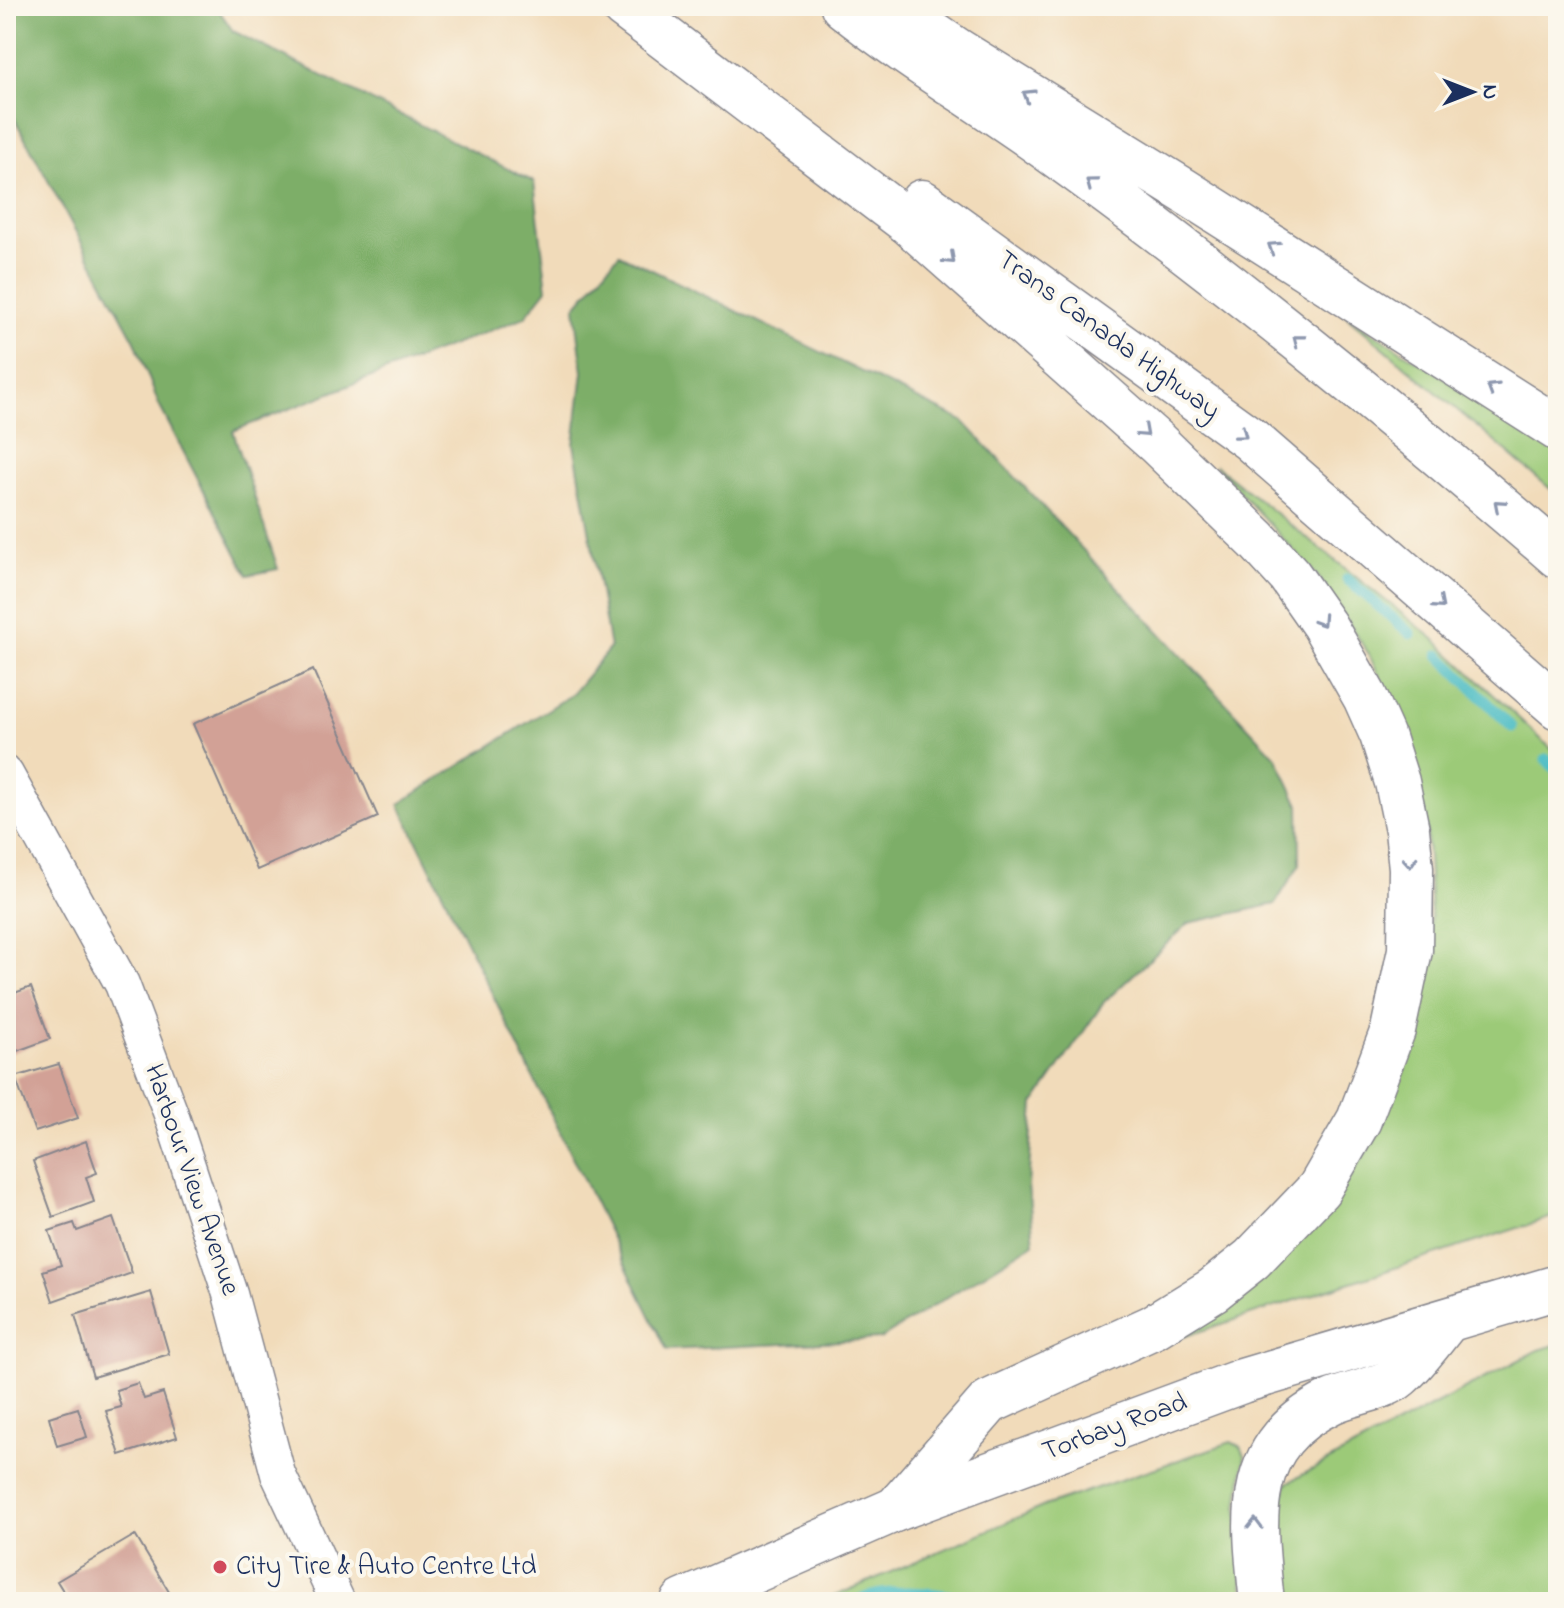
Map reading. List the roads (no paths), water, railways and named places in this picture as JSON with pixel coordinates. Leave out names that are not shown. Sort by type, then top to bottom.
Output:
[{"type":"main road","name":"Trans Canada Highway","points":[[624,6],[925,203],[1250,439],[1558,707]]},
{"type":"main road","points":[[624,6],[909,223],[1157,443],[1257,540],[1289,575],[1324,625],[1365,697],[1382,735],[1397,782],[1407,830],[1411,868],[1410,950],[1393,1030],[1359,1120],[1319,1189],[1252,1259],[1213,1290],[1153,1327],[989,1402],[896,1509]]},
{"type":"main road","points":[[843,6],[1041,145],[1216,276],[1440,455],[1558,556]]},
{"type":"main road","points":[[891,6],[1558,429]]},
{"type":"main road","name":"Torbay Road","points":[[683,1602],[896,1509],[1242,1381],[1558,1287]]},
{"type":"main road","points":[[1262,1602],[1255,1540],[1256,1501],[1266,1460],[1279,1440],[1297,1422],[1332,1401],[1398,1378],[1447,1321]]},
{"type":"street","name":"Harbour View Avenue","points":[[6,774],[122,984],[171,1114],[230,1294],[278,1474],[338,1602]]},
{"type":"waterway","points":[[1347,579],[1411,634]]},
{"type":"waterway","points":[[1439,655],[1512,727]]},
{"type":"waterway","points":[[1546,759],[1558,772]]},
{"type":"waterway","points":[[854,1602],[895,1593],[966,1598]]},
{"type":"place","name":"City Tire & Auto Centre Ltd","points":[[220,1567]]}]
